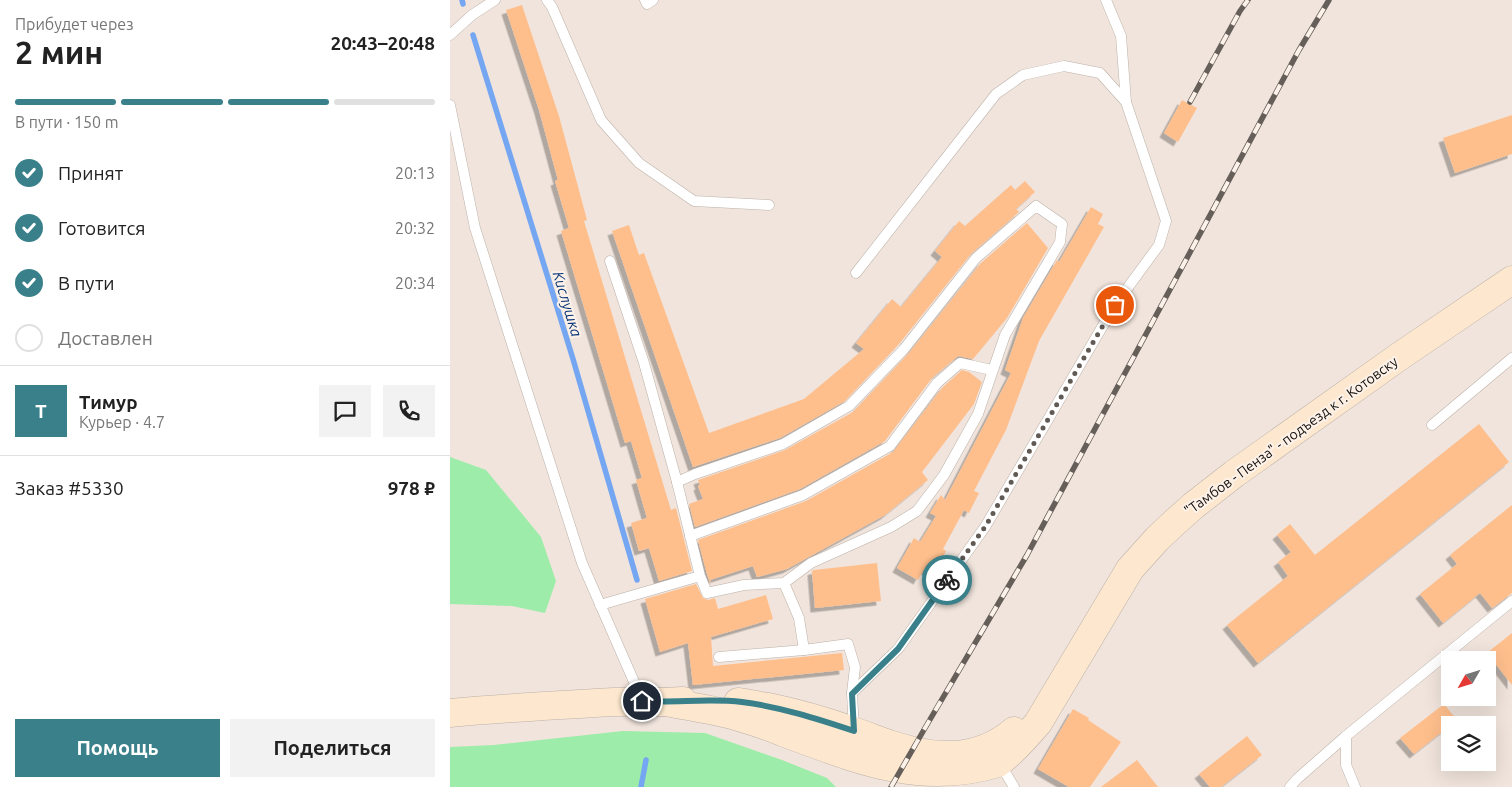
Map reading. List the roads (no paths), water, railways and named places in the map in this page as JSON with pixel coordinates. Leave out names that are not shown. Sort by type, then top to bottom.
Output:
[{"type":"main road","name":"\"Тамбов - Пенза\" - подъезд к г. Котовску","points":[[653,702],[731,715],[783,732],[877,775],[923,786],[943,786],[977,775],[999,762],[1038,723],[1130,569],[1174,523],[1234,474],[1400,356],[1512,280]]},
{"type":"main road","name":"\"Тамбов - Пенза\" - подъезд к г. Котовску","points":[[450,713],[537,706],[702,700],[743,702],[794,713],[854,731],[891,745],[941,756],[965,754],[988,748],[1007,737],[1053,698]]},
{"type":"lane","points":[[450,36],[472,15],[495,0]]},
{"type":"lane","points":[[547,0],[552,7],[600,120],[639,162],[694,201],[770,205]]},
{"type":"lane","points":[[645,0],[647,4],[653,0]]},
{"type":"lane","points":[[852,694],[898,649],[985,527],[1115,305],[1160,245],[1166,221],[1126,102],[1121,36],[1106,0]]},
{"type":"lane","points":[[856,273],[996,94],[1023,74],[1064,66],[1100,73],[1126,102]]},
{"type":"lane","points":[[450,105],[475,228],[582,563],[600,605],[653,702]]},
{"type":"lane","points":[[610,261],[644,363],[677,482],[700,576],[707,593],[744,585],[784,583],[812,563],[891,527],[917,510],[944,475],[978,414],[1004,335],[1060,242],[1062,224],[1036,206],[976,258],[904,348],[849,406],[783,444],[677,482]]},
{"type":"lane","points":[[1432,424],[1512,358]]},
{"type":"lane","points":[[690,536],[803,495],[890,446],[937,383],[960,363],[992,370]]},
{"type":"lane","points":[[600,605],[700,576]]},
{"type":"lane","points":[[784,583],[799,618],[804,650]]},
{"type":"lane","points":[[1290,787],[1346,736],[1512,601]]},
{"type":"lane","points":[[719,657],[804,650],[848,644],[855,667],[852,694],[854,731]]},
{"type":"lane","points":[[1346,736],[1346,765],[1355,787]]},
{"type":"lane","points":[[999,762],[1014,787]]},
{"type":"waterway","name":"Кислушка","points":[[462,0],[463,4]]},
{"type":"waterway","name":"Кислушка","points":[[473,35],[573,359],[637,580]]},
{"type":"waterway","name":"Кислушка","points":[[641,787],[646,760]]},
{"type":"railway","points":[[1190,102],[1240,11],[1248,0]]},
{"type":"railway","points":[[891,787],[1027,555],[1299,50],[1329,0]]}]
